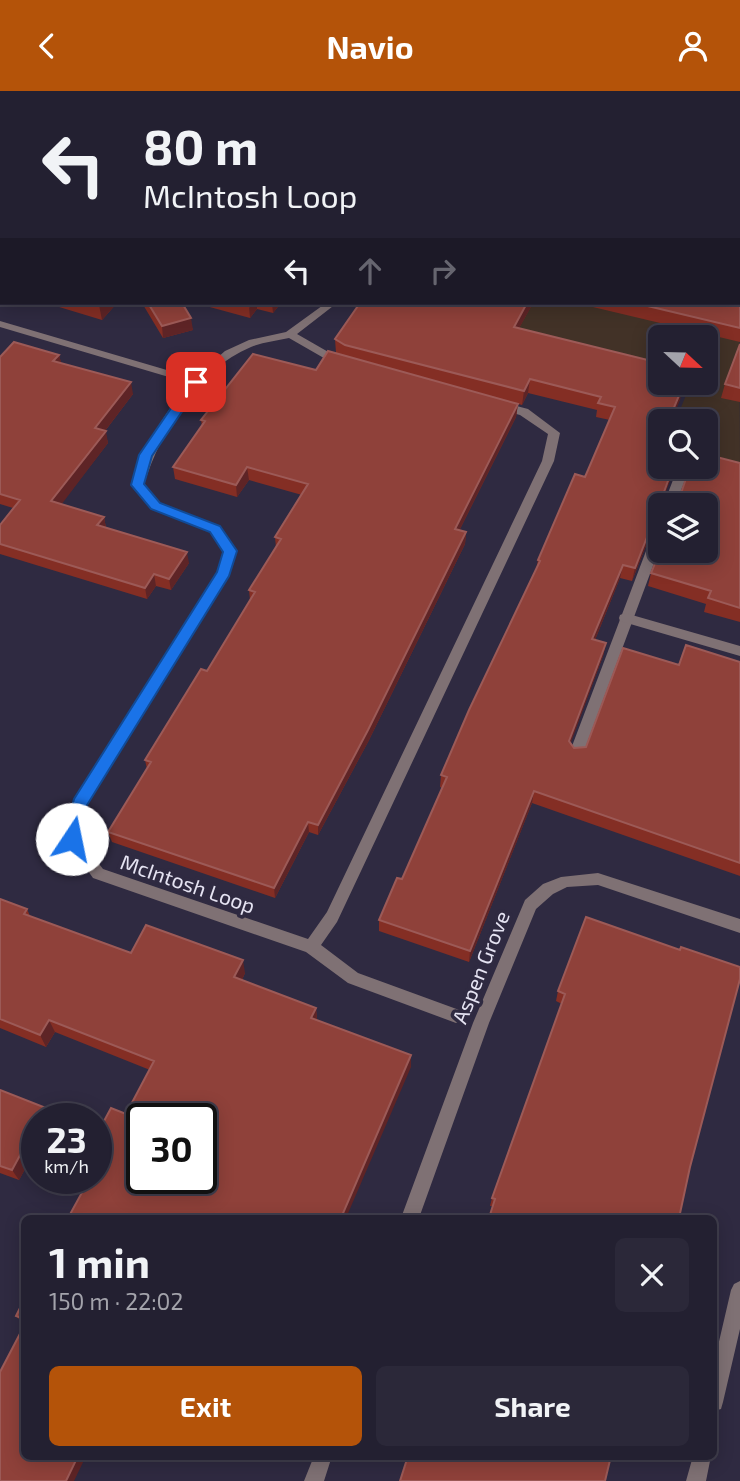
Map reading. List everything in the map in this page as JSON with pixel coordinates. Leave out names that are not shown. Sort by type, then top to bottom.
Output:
[{"type":"street","name":"McIntosh Loop","points":[[329,305],[290,334],[247,344],[204,371],[146,455],[138,485],[156,506],[215,529],[230,551],[224,572],[79,804],[72,839],[98,874],[311,947],[353,978],[456,1016]]},
{"type":"street","points":[[2,327],[196,382]]},
{"type":"street","points":[[290,334],[340,363],[353,367]]},
{"type":"street","points":[[311,947],[332,917],[548,461],[554,433],[524,412],[485,402]]},
{"type":"street","points":[[576,754],[648,560]]},
{"type":"street","points":[[625,618],[740,651]]},
{"type":"street","name":"Aspen Grove","points":[[411,1215],[481,1023],[530,905],[548,889],[566,881],[598,879],[740,926]]},
{"type":"street","points":[[717,1389],[740,1290]]},
{"type":"street","points":[[314,1481],[322,1460]]},
{"type":"street","points":[[696,1481],[701,1460]]},
{"type":"shaded area","points":[[371,305],[739,305],[740,466],[718,460],[718,409],[680,409],[686,395],[718,395],[718,325],[648,325],[648,372]]},
{"type":"building","points":[[149,305],[183,305],[191,318],[162,326]]},
{"type":"building","points":[[359,305],[526,305],[514,327],[648,360],[648,395],[679,395],[673,409],[648,409],[648,479],[669,479],[665,493],[648,493],[648,535],[635,568],[623,565],[592,639],[606,643],[569,741],[574,748],[586,747],[623,648],[679,665],[686,645],[740,662],[740,863],[534,791],[470,951],[379,920],[397,878],[402,879],[447,777],[441,775],[540,561],[538,560],[575,474],[585,477],[615,407],[598,403],[601,397],[530,379],[524,391],[345,345],[335,339]]},
{"type":"building","points":[[643,305],[740,305],[740,328]]},
{"type":"building","points":[[14,342],[59,355],[53,361],[131,382],[95,428],[106,431],[51,501],[104,517],[97,525],[187,552],[169,579],[154,574],[145,588],[0,544],[0,525],[20,500],[0,494],[0,357]]},
{"type":"building","points":[[740,344],[740,388],[725,384]]},
{"type":"building","points":[[328,351],[518,404],[455,529],[466,532],[368,730],[318,825],[308,822],[274,888],[108,832],[151,762],[145,760],[201,669],[207,671],[255,592],[249,590],[281,539],[275,537],[308,484],[247,467],[236,485],[173,467],[205,421],[201,420],[253,354],[316,370]]},
{"type":"building","points":[[718,457],[740,463],[740,608],[708,598],[711,591],[651,573],[655,563],[718,563],[718,493],[681,493],[686,479],[718,479]]},
{"type":"building","points":[[0,899],[27,909],[24,914],[131,953],[146,925],[243,960],[234,977],[316,1008],[311,1018],[411,1055],[342,1215],[70,1215],[81,1194],[112,1194],[112,1108],[126,1114],[126,1194],[217,1194],[217,1103],[132,1103],[154,1061],[49,1020],[40,1035],[0,1019]]},
{"type":"building","points":[[586,917],[680,950],[681,947],[740,967],[740,979],[680,1215],[490,1215],[495,1199],[492,1198],[565,994],[558,991]]},
{"type":"building","points":[[0,1090],[33,1103],[21,1103],[21,1153],[12,1170],[0,1166]]},
{"type":"building","points":[[21,1332],[21,1460],[76,1460],[66,1481],[0,1481],[0,1372]]},
{"type":"building","points":[[407,1460],[610,1460],[605,1481],[400,1481]]},
{"type":"route","points":[[72,839],[79,804],[224,572],[230,551],[215,529],[156,506],[138,485],[146,455],[196,382]]}]
